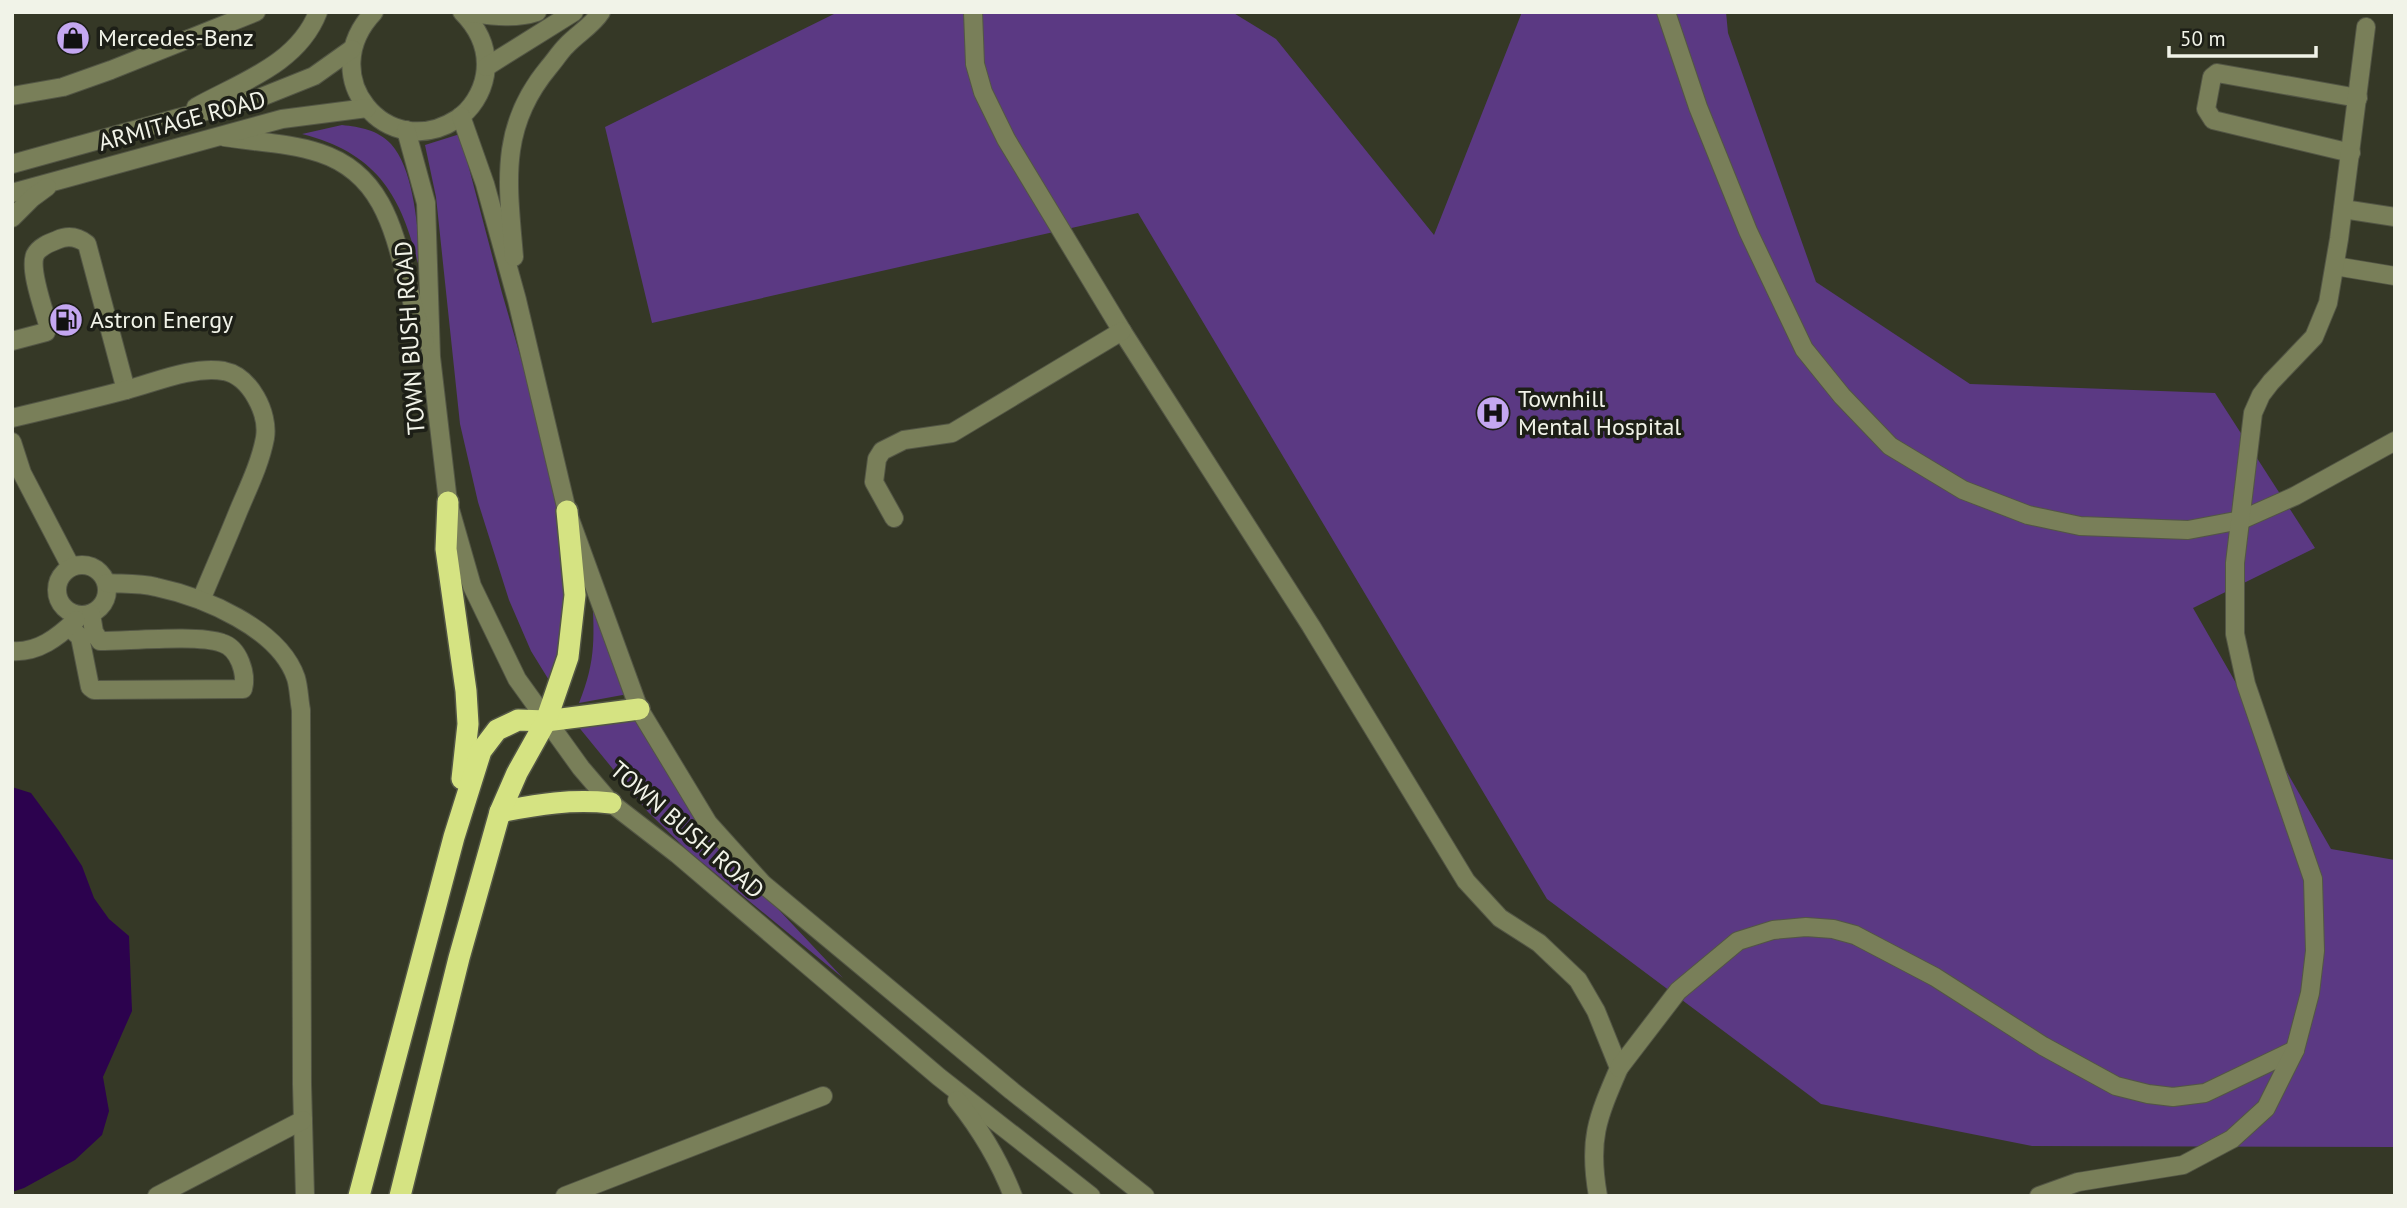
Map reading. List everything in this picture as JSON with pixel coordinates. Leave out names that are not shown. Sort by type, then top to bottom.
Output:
[{"type":"highway","points":[[448,502],[446,550],[463,660],[468,723],[454,837]]},
{"type":"highway","points":[[400,1196],[462,946],[500,812],[517,773],[546,721],[568,657],[574,616],[573,560],[567,511]]},
{"type":"highway","points":[[359,1196],[454,837],[481,751],[497,730],[518,720],[546,721],[639,709]]},
{"type":"highway","points":[[500,812],[541,803],[611,803]]},
{"type":"street","points":[[12,96],[62,88],[256,12]]},
{"type":"street","points":[[178,118],[284,58],[301,42],[318,12]]},
{"type":"street","points":[[463,12],[508,17],[524,17],[537,12]]},
{"type":"street","points":[[368,16],[352,49],[350,64],[358,95],[367,108],[391,126],[406,130],[435,129],[461,116],[479,94],[486,67],[481,37],[463,12]]},
{"type":"street","points":[[486,67],[574,12]]},
{"type":"street","points":[[517,300],[507,176],[512,138],[525,104],[543,74],[567,45],[596,20],[601,12]]},
{"type":"street","points":[[973,12],[975,64],[983,92],[1006,139],[1122,331],[1311,626],[1466,881],[1500,918],[1539,943],[1578,980],[1596,1011],[1619,1068]]},
{"type":"street","points":[[1666,12],[1698,107],[1748,231],[1804,349],[1842,396],[1891,446],[1963,490],[2028,515],[2080,527],[2188,530],[2241,520],[2295,496],[2395,441]]},
{"type":"street","points":[[2039,1196],[2078,1182],[2183,1165],[2232,1139],[2266,1108],[2295,1050],[2310,993],[2315,951],[2314,879],[2246,684],[2235,634],[2235,563],[2253,413],[2261,395],[2271,382],[2309,343],[2320,326],[2334,266],[2343,209],[2366,27]]},
{"type":"street","name":"ARMITAGE ROAD","points":[[16,160],[259,98],[314,76],[352,49]]},
{"type":"street","points":[[2351,153],[2213,120],[2206,109],[2212,76],[2217,73],[2358,98]]},
{"type":"street","name":"ARMITAGE ROAD","points":[[12,193],[282,119],[367,108]]},
{"type":"street","name":"TOWN BUSH ROAD","points":[[461,116],[485,184],[517,300],[567,511],[639,709],[708,823],[763,884],[905,1003],[1145,1196]]},
{"type":"street","name":"TOWN BUSH ROAD","points":[[406,130],[426,203],[431,357],[448,502],[472,586],[517,679],[581,768],[611,803],[688,863],[939,1077],[1091,1196]]},
{"type":"street","points":[[217,136],[318,153],[337,161],[371,189],[391,223],[413,307],[431,357]]},
{"type":"street","points":[[12,218],[32,198],[55,181]]},
{"type":"street","points":[[2343,209],[2395,217]]},
{"type":"street","points":[[12,341],[46,332],[48,326],[34,269],[35,256],[42,246],[64,237],[79,238],[87,244],[127,390]]},
{"type":"street","points":[[2334,266],[2395,276]]},
{"type":"street","points":[[894,518],[874,482],[877,459],[881,451],[904,440],[952,433],[1122,331]]},
{"type":"street","points":[[12,418],[166,378],[205,371],[228,372],[246,383],[265,419],[266,434],[253,478],[201,600]]},
{"type":"street","points":[[12,442],[17,472],[71,567]]},
{"type":"street","points":[[12,651],[39,648],[80,619],[99,609],[105,602],[108,592],[103,574],[82,564],[71,567],[59,578],[57,595],[65,609],[80,619],[100,641],[202,639],[222,642],[233,648],[239,659],[243,690],[94,690],[90,687],[80,637],[80,619]]},
{"type":"street","points":[[107,583],[154,586],[201,600],[255,628],[282,654],[296,678],[301,710],[304,1196]]},
{"type":"street","points":[[1598,1196],[1593,1151],[1598,1116],[1619,1068],[1678,991],[1738,941],[1773,930],[1806,927],[1833,929],[1855,935],[1935,977],[2043,1046],[2116,1086],[2173,1097],[2206,1093],[2295,1050]]},
{"type":"street","points":[[939,1077],[986,1137],[1013,1196]]},
{"type":"street","points":[[565,1196],[823,1096]]},
{"type":"street","points":[[157,1196],[303,1120]]},
{"type":"street","points":[[1120,1178],[1136,1196]]},
{"type":"shaded area","points":[[838,12],[1232,12],[1276,39],[1434,235],[1522,12],[1726,12],[1728,33],[1816,282],[1970,384],[2215,393],[2315,548],[2193,608],[2331,849],[2395,860],[2395,1147],[2032,1146],[1821,1104],[1547,899],[1138,213],[652,323],[605,127]]},
{"type":"shaded area","points":[[342,125],[375,132],[391,144],[400,157],[412,192],[423,285],[409,231],[388,188],[373,170],[354,155],[331,143],[302,134]]},
{"type":"shaded area","points":[[460,134],[540,424],[573,572],[555,690],[531,651],[509,600],[478,502],[460,424],[436,197],[425,145]]},
{"type":"shaded area","points":[[592,588],[628,694],[579,703],[592,659]]},
{"type":"shaded area","points":[[632,719],[642,724],[660,762],[729,857],[843,978],[687,850],[648,812],[577,725]]},
{"type":"shaded area","points":[[12,787],[31,793],[82,866],[94,898],[109,919],[129,936],[132,1011],[103,1077],[109,1111],[102,1135],[75,1160],[12,1192]]},
{"type":"place","name":"Mercedes-Benz","points":[[73,38]]},
{"type":"place","name":"Astron Energy","points":[[66,320]]},
{"type":"place","name":"Townhill Mental Hospital","points":[[1493,413]]}]
